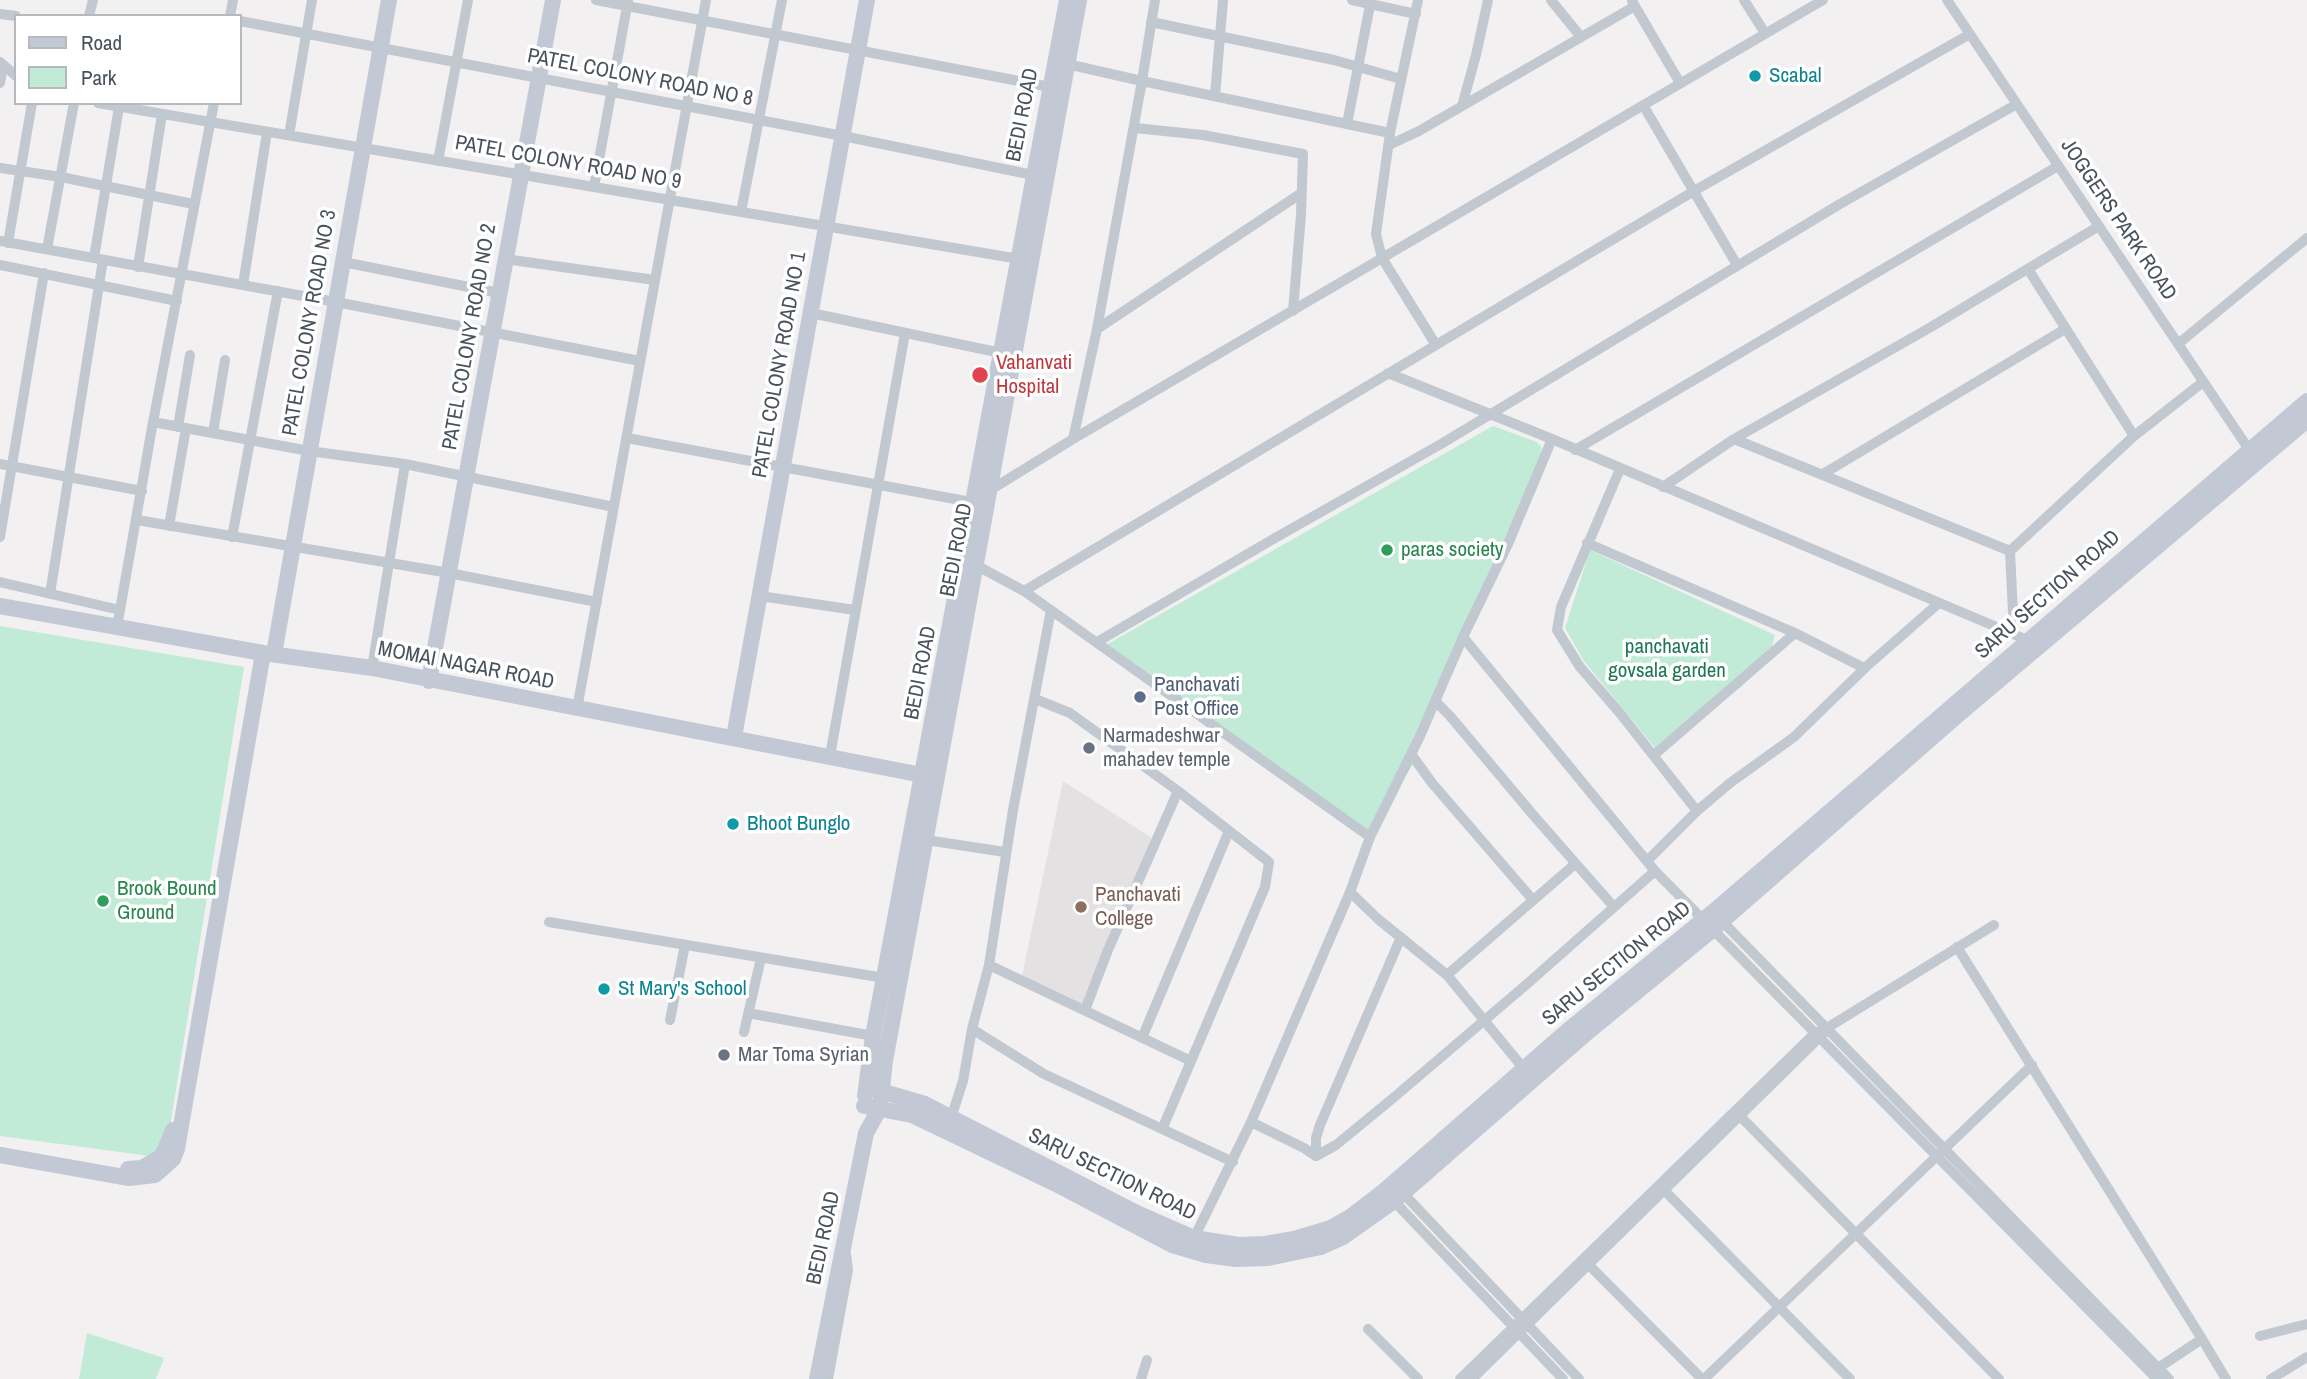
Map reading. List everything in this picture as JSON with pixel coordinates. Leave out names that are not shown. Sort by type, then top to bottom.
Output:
[{"type":"street","points":[[289,135],[312,0]]},
{"type":"street","name":"PATEL COLONY ROAD NO 3","points":[[264,653],[293,548],[389,0]]},
{"type":"street","points":[[438,161],[468,0]]},
{"type":"street","name":"PATEL COLONY ROAD NO 2","points":[[429,681],[553,0]]},
{"type":"street","points":[[596,0],[628,3],[702,20],[1050,87]]},
{"type":"street","points":[[577,709],[706,0]]},
{"type":"street","points":[[741,212],[782,0]]},
{"type":"street","name":"PATEL COLONY ROAD NO 1","points":[[734,737],[867,0]]},
{"type":"street","name":"BEDI ROAD","points":[[817,1379],[872,1107],[873,1036],[922,775],[968,561],[990,490],[1025,260],[1033,175],[1067,0]]},
{"type":"street","name":"BEDI ROAD","points":[[874,1089],[884,1061],[926,840],[968,561],[971,502],[1079,0]]},
{"type":"street","points":[[1073,439],[1135,128],[1155,0]]},
{"type":"street","points":[[1215,96],[1223,0]]},
{"type":"street","points":[[1352,0],[1371,2],[1416,14]]},
{"type":"street","points":[[1418,0],[1390,133],[1376,234],[1382,258],[1436,345]]},
{"type":"street","points":[[1462,106],[1488,0]]},
{"type":"street","points":[[1551,0],[1581,37]]},
{"type":"street","points":[[1744,0],[1765,33]]},
{"type":"street","points":[[626,438],[971,502],[1073,439],[1823,0]]},
{"type":"street","name":"JOGGERS PARK ROAD","points":[[1947,0],[2253,457]]},
{"type":"street","points":[[1347,124],[1371,2]]},
{"type":"street","points":[[594,187],[628,3]]},
{"type":"street","points":[[1389,145],[1419,131],[1581,37],[1633,3],[1680,83]]},
{"type":"street","name":"PATEL COLONY ROAD NO 8","points":[[242,21],[1033,175]]},
{"type":"street","points":[[1151,22],[1359,66],[1401,79]]},
{"type":"street","points":[[1024,591],[1694,191],[1970,34]]},
{"type":"street","points":[[0,83],[2,64]]},
{"type":"street","points":[[1067,64],[1390,133]]},
{"type":"street","points":[[1097,642],[1492,414],[1737,265],[2017,104]]},
{"type":"street","points":[[32,105],[4,242],[278,291],[640,362]]},
{"type":"street","points":[[47,249],[74,105]]},
{"type":"street","name":"PATEL COLONY ROAD NO 9","points":[[108,105],[1025,260]]},
{"type":"street","points":[[117,627],[193,204],[214,105]]},
{"type":"street","points":[[1643,105],[1737,265]]},
{"type":"street","points":[[50,594],[99,285],[98,259],[105,186],[119,107]]},
{"type":"street","points":[[138,267],[162,114]]},
{"type":"street","points":[[1135,128],[1203,135],[1303,154],[1293,310]]},
{"type":"street","points":[[243,285],[267,132]]},
{"type":"street","points":[[1575,450],[2058,166]]},
{"type":"street","points":[[0,168],[61,177],[193,204]]},
{"type":"street","points":[[1097,329],[1300,194]]},
{"type":"street","points":[[1663,487],[1734,439],[2099,226]]},
{"type":"street","points":[[2178,344],[2307,238]]},
{"type":"street","points":[[505,259],[655,280]]},
{"type":"street","points":[[343,262],[499,293]]},
{"type":"street","points":[[0,265],[177,301]]},
{"type":"street","points":[[2028,269],[2134,436]]},
{"type":"street","points":[[0,537],[5,465],[44,273]]},
{"type":"street","points":[[232,537],[278,291]]},
{"type":"street","points":[[811,313],[1001,353]]},
{"type":"street","points":[[1823,474],[2065,329]]},
{"type":"street","points":[[830,756],[905,333]]},
{"type":"street","points":[[169,526],[190,355]]},
{"type":"street","points":[[213,433],[225,360]]},
{"type":"street","points":[[1388,373],[1552,439],[2027,640]]},
{"type":"street","points":[[2010,551],[2134,436],[2203,382]]},
{"type":"street","name":"SARU SECTION ROAD","points":[[2253,457],[2307,401]]},
{"type":"street","name":"SARU SECTION ROAD","points":[[872,1107],[912,1115],[1065,1188],[1172,1244],[1206,1255],[1236,1259],[1268,1258],[1321,1247],[1343,1237],[1580,1039],[2027,640],[2253,457],[2307,420]]},
{"type":"street","points":[[153,422],[309,451],[405,464],[614,507]]},
{"type":"street","points":[[1194,1238],[1251,1122],[1350,892],[1370,837],[1508,544],[1552,439]]},
{"type":"street","points":[[1734,439],[2010,551]]},
{"type":"street","points":[[372,668],[405,464]]},
{"type":"street","points":[[5,465],[142,491]]},
{"type":"street","points":[[1620,469],[1561,607],[1556,630],[1580,667],[1697,811]]},
{"type":"street","points":[[137,520],[449,573],[597,602]]},
{"type":"street","points":[[1587,543],[1795,633],[1864,668]]},
{"type":"street","points":[[2010,551],[2027,640]]},
{"type":"street","points":[[968,561],[1024,591],[1370,837]]},
{"type":"street","points":[[0,582],[120,610]]},
{"type":"street","points":[[760,597],[855,610]]},
{"type":"street","points":[[1647,861],[1697,811],[1730,783],[1794,737],[1864,668],[1939,603]]},
{"type":"street","name":"MOMAI NAGAR ROAD","points":[[0,606],[264,653],[372,668],[922,775]]},
{"type":"street","points":[[951,1118],[964,1081],[972,1029],[989,965],[1005,852],[1051,610]]},
{"type":"street","points":[[1654,755],[1795,633]]},
{"type":"street","points":[[1463,637],[1655,871],[1713,921],[1827,1028],[1940,1153]]},
{"type":"street","points":[[0,1146],[132,1170],[150,1164],[164,1152],[176,1120],[264,653]]},
{"type":"street","points":[[0,1155],[129,1178],[155,1175],[173,1159],[180,1135],[264,653]]},
{"type":"street","points":[[1035,699],[1070,713],[1178,791],[1269,862],[1265,887],[1163,1127]]},
{"type":"street","points":[[1435,701],[1614,907]]},
{"type":"street","points":[[1411,754],[1432,783],[1533,900]]},
{"type":"street","points":[[1085,1010],[1108,950],[1178,791]]},
{"type":"street","points":[[1142,1038],[1229,831]]},
{"type":"street","points":[[926,840],[1005,852]]},
{"type":"street","points":[[1447,975],[1575,864]]},
{"type":"street","points":[[1316,1156],[1336,1145],[1484,1021],[1655,871]]},
{"type":"street","points":[[1350,892],[1447,975],[1524,1069]]},
{"type":"street","points":[[1713,921],[1818,1036],[1940,1153],[2157,1374],[2169,1379]]},
{"type":"street","name":"SARU SECTION ROAD","points":[[874,1089],[925,1104],[1137,1213],[1194,1238],[1239,1245],[1294,1240],[1331,1227],[1394,1192],[1524,1069],[1713,921]]},
{"type":"street","points":[[550,922],[884,978]]},
{"type":"street","points":[[1460,1379],[1520,1326],[1827,1028],[1994,925]]},
{"type":"street","points":[[1316,1156],[1316,1138],[1320,1125],[1401,937]]},
{"type":"street","points":[[670,1020],[685,945]]},
{"type":"street","points":[[1957,947],[2226,1379]]},
{"type":"street","points":[[744,1032],[761,958]]},
{"type":"street","points":[[989,965],[1191,1061]]},
{"type":"street","points":[[748,1013],[873,1036]]},
{"type":"street","points":[[972,1029],[1044,1074],[1163,1127],[1233,1162]]},
{"type":"street","points":[[1586,1262],[1703,1379],[2032,1065]]},
{"type":"street","points":[[1737,1113],[1999,1379]]},
{"type":"street","points":[[1251,1122],[1316,1156]]},
{"type":"street","points":[[1661,1187],[1850,1379]]},
{"type":"street","points":[[1394,1192],[1520,1326],[1563,1379]]},
{"type":"street","points":[[828,1379],[848,1270],[845,1239]]},
{"type":"street","points":[[1472,1379],[1520,1326]]},
{"type":"street","points":[[1520,1326],[1579,1379]]},
{"type":"street","points":[[2260,1336],[2305,1327]]},
{"type":"street","points":[[1368,1329],[1418,1379]]},
{"type":"street","points":[[2157,1374],[2202,1339]]},
{"type":"street","points":[[2271,1379],[2307,1357]]},
{"type":"street","points":[[1141,1379],[1147,1360]]},
{"type":"shaded area","name":"Panchavati College","points":[[1063,781],[1152,838],[1083,1010],[1022,976]]},
{"type":"green space","name":"paras society","points":[[1493,426],[1537,442],[1541,446],[1542,455],[1431,709],[1412,766],[1368,832],[1104,646]]},
{"type":"green space","name":"panchavati govsala garden","points":[[1590,550],[1775,635],[1770,653],[1741,687],[1655,748],[1584,661],[1565,628]]},
{"type":"green space","name":"Brook Bound Ground","points":[[0,626],[244,667],[165,1158],[0,1136]]},
{"type":"green space","points":[[87,1333],[164,1358],[156,1379],[79,1379]]},
{"type":"place","name":"Scabal","points":[[1755,76]]},
{"type":"place","name":"Vahanvati Hospital","points":[[980,375]]},
{"type":"place","name":"paras society","points":[[1387,550]]},
{"type":"place","name":"Panchavati Post Office","points":[[1140,697]]},
{"type":"place","name":"Narmadeshwar mahadev temple","points":[[1089,748]]},
{"type":"place","name":"Bhoot Bunglo","points":[[733,824]]},
{"type":"place","name":"Brook Bound Ground","points":[[103,901]]},
{"type":"place","name":"Panchavati College","points":[[1081,907]]},
{"type":"place","name":"St Mary's School","points":[[604,989]]},
{"type":"place","name":"Mar Toma Syrian","points":[[724,1055]]}]
